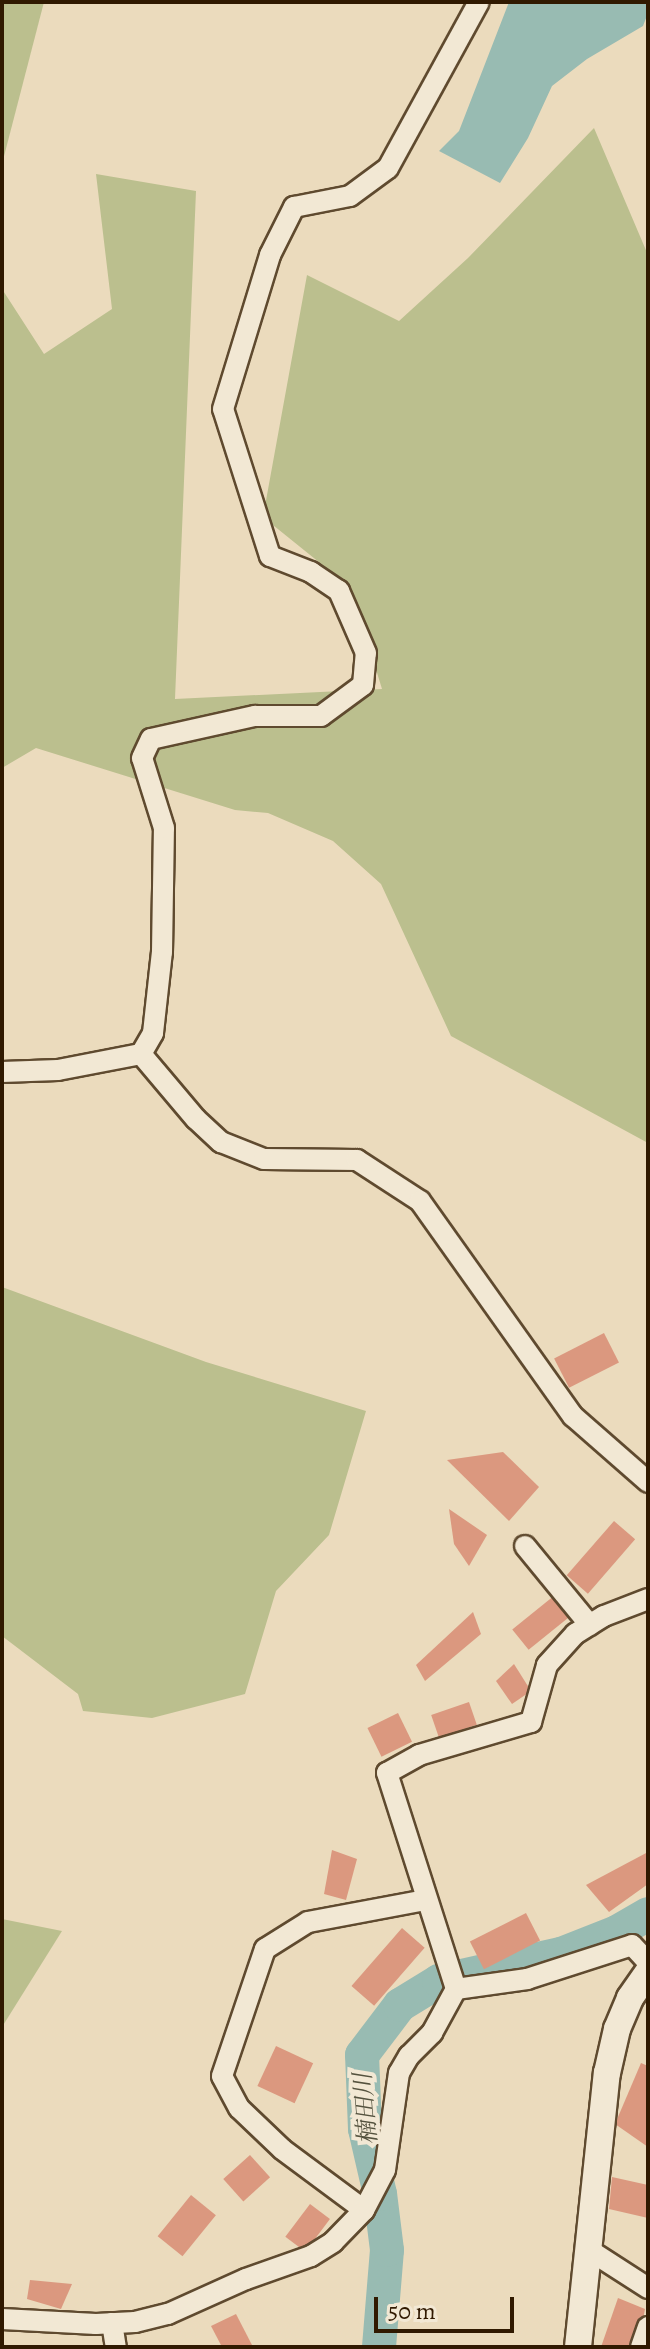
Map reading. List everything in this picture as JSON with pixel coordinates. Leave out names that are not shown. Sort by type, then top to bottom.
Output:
[{"type":"street","points":[[2,1072],[19,1074],[58,1070],[141,1054],[153,1033],[162,952],[164,828],[142,758],[151,739],[255,716],[321,716],[363,685],[366,653],[339,591],[311,572],[270,556],[223,409],[270,255],[294,207],[350,196],[388,168],[479,2]]},
{"type":"street","points":[[141,1054],[196,1119],[221,1142],[264,1159],[357,1160],[420,1201],[573,1416],[648,1482]]},
{"type":"street","points":[[525,1546],[590,1625]]},
{"type":"street","points":[[2,2319],[112,2323],[168,2314],[246,2279],[311,2256],[333,2242],[364,2210],[385,2170],[399,2073],[409,2056],[432,2033],[452,1979],[387,1773],[419,1755],[531,1722],[547,1665],[575,1634],[648,1599]]},
{"type":"street","points":[[364,2210],[282,2149],[239,2108],[222,2076],[265,1949],[308,1922],[425,1900]]},
{"type":"street","points":[[452,1979],[527,1979],[632,1945],[648,1962]]},
{"type":"street","points":[[578,2347],[614,2044],[630,1998],[648,1972]]},
{"type":"street","points":[[589,2250],[648,2288]]},
{"type":"street","points":[[112,2323],[116,2347]]},
{"type":"street","points":[[641,2347],[648,2327]]},
{"type":"green space","points":[[2,2],[44,2],[2,164]]},
{"type":"green space","points":[[594,128],[648,255],[648,1143],[451,1036],[381,884],[333,841],[268,813],[235,810],[36,748],[2,768],[2,289],[44,354],[112,309],[96,174],[196,191],[175,699],[382,689],[351,588],[263,517],[307,275],[399,321],[468,258]]},
{"type":"green space","points":[[2,1287],[206,1362],[366,1411],[329,1535],[276,1591],[245,1694],[152,1718],[83,1711],[78,1694],[2,1636]]},
{"type":"green space","points":[[2,1919],[62,1931],[2,2027]]},
{"type":"water","points":[[509,2],[648,2],[648,13],[643,26],[587,59],[552,86],[528,138],[500,183],[439,151],[459,131]]},
{"type":"building","points":[[604,1333],[619,1362],[569,1388],[554,1358]]},
{"type":"building","points":[[503,1452],[539,1487],[509,1521],[447,1460]]},
{"type":"building","points":[[449,1509],[487,1535],[469,1566],[454,1544]]},
{"type":"building","points":[[614,1521],[635,1539],[588,1594],[567,1575]]},
{"type":"building","points":[[555,1595],[571,1615],[529,1650],[512,1630]]},
{"type":"building","points":[[473,1612],[481,1634],[425,1681],[416,1665]]},
{"type":"building","points":[[514,1664],[531,1691],[512,1704],[496,1681]]},
{"type":"building","points":[[469,1702],[477,1725],[439,1738],[431,1715]]},
{"type":"building","points":[[398,1713],[412,1742],[381,1757],[367,1728]]},
{"type":"building","points":[[332,1850],[357,1859],[346,1900],[324,1894]]},
{"type":"building","points":[[648,1852],[648,1884],[609,1912],[586,1885]]},
{"type":"building","points":[[526,1913],[540,1941],[484,1969],[470,1942]]},
{"type":"building","points":[[402,1928],[425,1948],[374,2006],[351,1986]]},
{"type":"building","points":[[276,2046],[313,2063],[295,2103],[257,2086]]},
{"type":"building","points":[[641,2063],[648,2066],[648,2147],[615,2124]]},
{"type":"building","points":[[250,2155],[270,2177],[243,2201],[223,2179]]},
{"type":"building","points":[[612,2177],[648,2185],[648,2218],[609,2209]]},
{"type":"building","points":[[191,2195],[216,2215],[183,2256],[158,2236]]},
{"type":"building","points":[[310,2204],[330,2219],[305,2252],[285,2237]]},
{"type":"building","points":[[30,2280],[72,2284],[61,2309],[27,2299]]},
{"type":"building","points":[[618,2298],[645,2309],[638,2347],[601,2347]]},
{"type":"building","points":[[236,2314],[252,2345],[222,2347],[211,2326]]},
{"type":"waterway","name":"楠田川","points":[[379,2347],[387,2250],[380,2194],[365,2129],[362,2055],[400,2005],[439,1981],[561,1954],[617,1932],[648,1914]]}]
